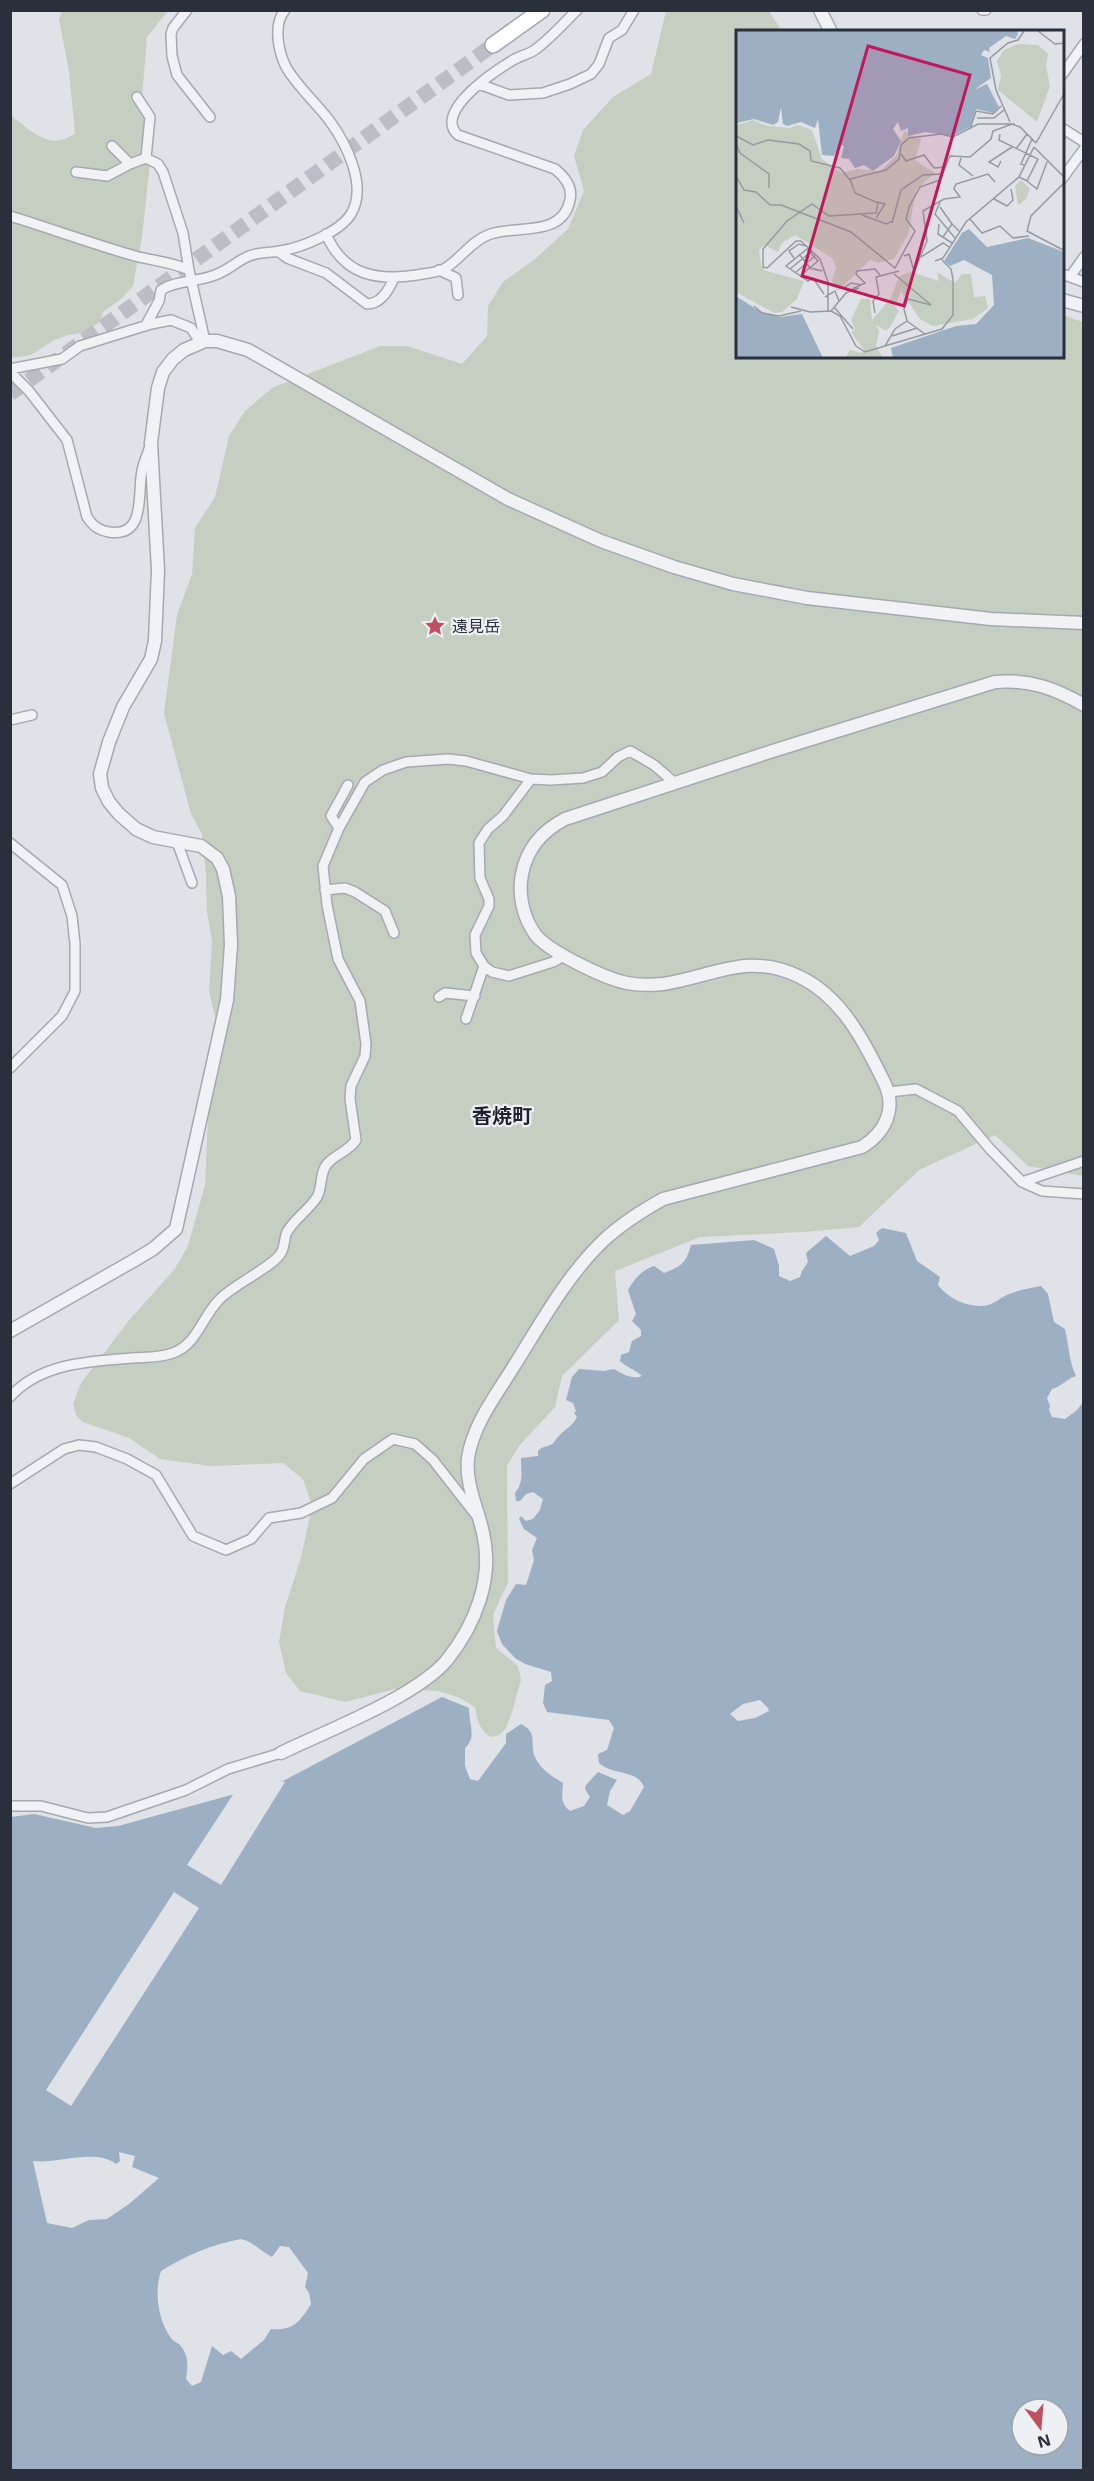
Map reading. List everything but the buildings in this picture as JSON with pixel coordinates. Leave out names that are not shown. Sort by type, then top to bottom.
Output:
[{"type":"main road","points":[[493,45],[542,10]]},
{"type":"street","points":[[187,10],[173,27],[172,56],[177,75],[210,117]]},
{"type":"street","points":[[146,326],[159,301],[160,290],[170,284],[192,281],[228,271],[250,255],[279,252],[306,244],[326,234],[347,219],[355,207],[356,176],[348,154],[331,122],[285,65],[277,27],[285,10]]},
{"type":"street","points":[[326,234],[334,250],[348,264],[378,278],[394,279],[445,268],[475,241],[487,235],[518,229],[540,228],[556,222],[566,211],[570,200],[568,183],[555,169],[461,136],[453,131],[451,115],[479,84],[517,57],[536,49],[577,10]]},
{"type":"street","points":[[479,84],[509,95],[543,93],[591,74],[599,64],[609,38],[622,30],[634,10]]},
{"type":"street","points":[[820,10],[830,30]]},
{"type":"street","points":[[1064,72],[1083,45]]},
{"type":"street","points":[[137,97],[150,117],[146,158]]},
{"type":"street","points":[[1064,129],[1083,142]]},
{"type":"street","points":[[112,146],[130,164]]},
{"type":"street","points":[[1064,175],[1083,149]]},
{"type":"street","points":[[76,172],[107,176],[146,158],[158,164],[163,172],[183,233],[202,342]]},
{"type":"street","points":[[10,216],[159,263],[175,263],[189,270]]},
{"type":"street","points":[[279,252],[287,258],[326,273],[367,304],[377,302],[394,279]]},
{"type":"street","points":[[1083,257],[1066,275],[1083,282]]},
{"type":"street","points":[[439,270],[456,278],[458,295]]},
{"type":"street","points":[[1064,301],[1083,306]]},
{"type":"street","points":[[10,371],[62,359],[80,345],[171,321],[191,328],[202,342]]},
{"type":"street","points":[[10,1330],[153,1249],[176,1229],[227,999],[231,945],[228,896],[220,863],[212,853],[201,846],[153,837],[136,829],[119,814],[100,782],[109,742],[123,707],[151,659],[155,641],[158,570],[151,443],[158,388],[163,372],[177,355],[202,342],[234,345],[262,357],[508,499],[601,541],[674,567],[733,584],[807,598],[991,620],[1083,623]]},
{"type":"street","points":[[10,371],[29,391],[67,440],[87,517],[93,526],[115,533],[132,524],[139,515],[141,472],[151,443]]},
{"type":"street","points":[[10,1806],[41,1806],[88,1818],[107,1817],[186,1790],[228,1769],[282,1753],[392,1699],[424,1680],[446,1661],[474,1616],[483,1590],[487,1565],[484,1535],[468,1478],[471,1445],[483,1416],[560,1294],[602,1242],[634,1215],[663,1199],[862,1147],[874,1139],[882,1129],[891,1102],[889,1092],[867,1047],[836,1003],[801,977],[779,969],[753,965],[725,968],[662,984],[626,983],[564,956],[536,936],[521,903],[520,883],[523,866],[536,840],[549,827],[565,819],[995,682],[1011,680],[1037,684],[1061,692],[1083,705]]},
{"type":"street","points":[[10,720],[32,715]]},
{"type":"street","points":[[10,1397],[26,1381],[48,1371],[99,1361],[159,1357],[181,1349],[197,1334],[219,1300],[248,1277],[276,1260],[281,1254],[286,1233],[318,1195],[324,1168],[328,1161],[352,1146],[356,1140],[350,1099],[351,1086],[365,1056],[365,1035],[360,1001],[338,959],[325,890],[323,866],[339,828],[366,782],[383,770],[406,762],[448,759],[466,761],[531,779],[550,780],[594,776],[602,772],[618,757],[630,751],[654,765],[675,783]]},
{"type":"street","points":[[531,779],[503,816],[488,829],[479,843],[480,878],[489,899],[489,906],[475,936],[477,953],[484,966],[496,975],[509,976],[554,962],[564,956]]},
{"type":"street","points":[[339,828],[331,816],[348,785]]},
{"type":"street","points":[[177,842],[192,883]]},
{"type":"street","points":[[10,843],[62,885],[72,916],[75,991],[63,1016],[10,1068]]},
{"type":"street","points":[[325,890],[345,888],[355,892],[385,911],[394,933]]},
{"type":"street","points":[[466,1019],[484,966]]},
{"type":"street","points":[[439,997],[445,993],[475,996]]},
{"type":"street","points":[[889,1092],[916,1089],[958,1111],[1022,1182],[1042,1191],[1083,1194]]},
{"type":"street","points":[[1022,1182],[1083,1161]]},
{"type":"street","points":[[10,1484],[64,1449],[79,1445],[96,1447],[135,1463],[156,1476],[193,1536],[226,1550],[251,1539],[269,1518],[301,1512],[332,1498],[364,1459],[393,1439],[414,1444],[433,1460],[479,1518]]},
{"type":"green space","points":[[62,11],[168,11],[147,37],[141,110],[153,135],[142,237],[133,286],[121,299],[103,312],[100,322],[82,333],[54,340],[31,355],[11,358],[10,115],[33,133],[49,140],[66,139],[75,133],[69,71],[59,19]]},
{"type":"green space","points":[[666,11],[769,11],[781,30],[736,30],[736,358],[1064,358],[1064,315],[1083,322],[1083,1176],[1028,1166],[995,1135],[919,1170],[859,1227],[700,1237],[615,1271],[619,1320],[562,1376],[555,1407],[519,1446],[507,1466],[508,1582],[493,1615],[496,1648],[518,1666],[521,1680],[506,1728],[499,1735],[490,1737],[481,1727],[475,1707],[458,1697],[438,1691],[395,1689],[345,1702],[300,1691],[286,1673],[279,1642],[285,1607],[301,1558],[312,1506],[303,1479],[283,1463],[211,1466],[160,1459],[129,1438],[83,1422],[76,1415],[73,1404],[81,1383],[130,1319],[174,1270],[188,1246],[205,1185],[208,1118],[219,1063],[217,1025],[209,991],[212,941],[207,912],[202,834],[191,814],[164,713],[177,615],[192,574],[195,528],[215,497],[229,436],[245,411],[272,388],[380,346],[407,346],[462,364],[487,336],[488,306],[503,282],[535,259],[568,229],[584,191],[574,156],[583,130],[613,97],[651,74]]},
{"type":"water","points":[[882,1228],[906,1233],[917,1261],[940,1277],[938,1285],[942,1290],[960,1302],[974,1306],[988,1305],[1006,1295],[1041,1286],[1048,1294],[1054,1322],[1065,1329],[1070,1359],[1076,1376],[1052,1389],[1047,1398],[1049,1410],[1052,1417],[1065,1419],[1084,1401],[1083,2470],[11,2470],[11,1817],[34,1814],[96,1828],[118,1826],[283,1781],[442,1697],[469,1708],[472,1735],[465,1748],[465,1766],[470,1779],[478,1781],[506,1743],[506,1734],[521,1724],[527,1727],[532,1735],[533,1752],[537,1761],[547,1772],[563,1783],[563,1802],[570,1811],[584,1806],[590,1797],[585,1789],[586,1785],[598,1772],[617,1780],[610,1791],[607,1805],[623,1815],[630,1811],[644,1787],[641,1781],[599,1763],[598,1754],[607,1750],[614,1728],[609,1720],[547,1712],[543,1703],[545,1685],[552,1681],[551,1672],[525,1664],[515,1658],[502,1644],[497,1631],[506,1600],[516,1584],[526,1585],[534,1560],[532,1550],[537,1538],[524,1529],[519,1519],[521,1516],[526,1521],[533,1519],[540,1510],[543,1499],[533,1492],[526,1494],[520,1501],[516,1501],[515,1493],[520,1485],[521,1477],[521,1458],[538,1456],[540,1449],[553,1443],[575,1421],[577,1417],[573,1403],[566,1400],[572,1377],[579,1369],[604,1371],[614,1369],[631,1377],[642,1376],[620,1361],[621,1355],[629,1352],[632,1341],[641,1336],[641,1330],[632,1321],[636,1314],[628,1290],[645,1270],[654,1266],[664,1273],[675,1268],[685,1260],[691,1245],[754,1240],[774,1249],[779,1266],[779,1276],[790,1281],[800,1277],[808,1262],[806,1253],[826,1236],[850,1256],[874,1246],[879,1240],[876,1233]],"holes":[[[760,1700],[769,1711],[755,1718],[738,1721],[730,1714],[743,1704]],[[119,2152],[135,2156],[132,2167],[159,2178],[129,2204],[107,2219],[89,2220],[72,2228],[47,2223],[33,2161],[98,2157],[116,2164],[120,2161]],[[241,2239],[272,2257],[280,2246],[289,2247],[308,2273],[305,2287],[311,2304],[295,2324],[290,2327],[271,2329],[264,2340],[241,2359],[231,2351],[223,2355],[212,2346],[201,2382],[192,2386],[186,2379],[185,2352],[171,2338],[160,2315],[158,2288],[161,2271],[200,2251]]]},
{"type":"pier","points":[[276,1780],[285,1782],[221,1885],[187,1865],[236,1790]]},
{"type":"pier","points":[[174,1892],[199,1908],[71,2106],[46,2090]]},
{"type":"tunnel","points":[[10,394],[493,45]]},
{"type":"place","name":"遠見岳","points":[[435,626]]},
{"type":"district","name":"香焼町","points":[[502,1115]]}]
